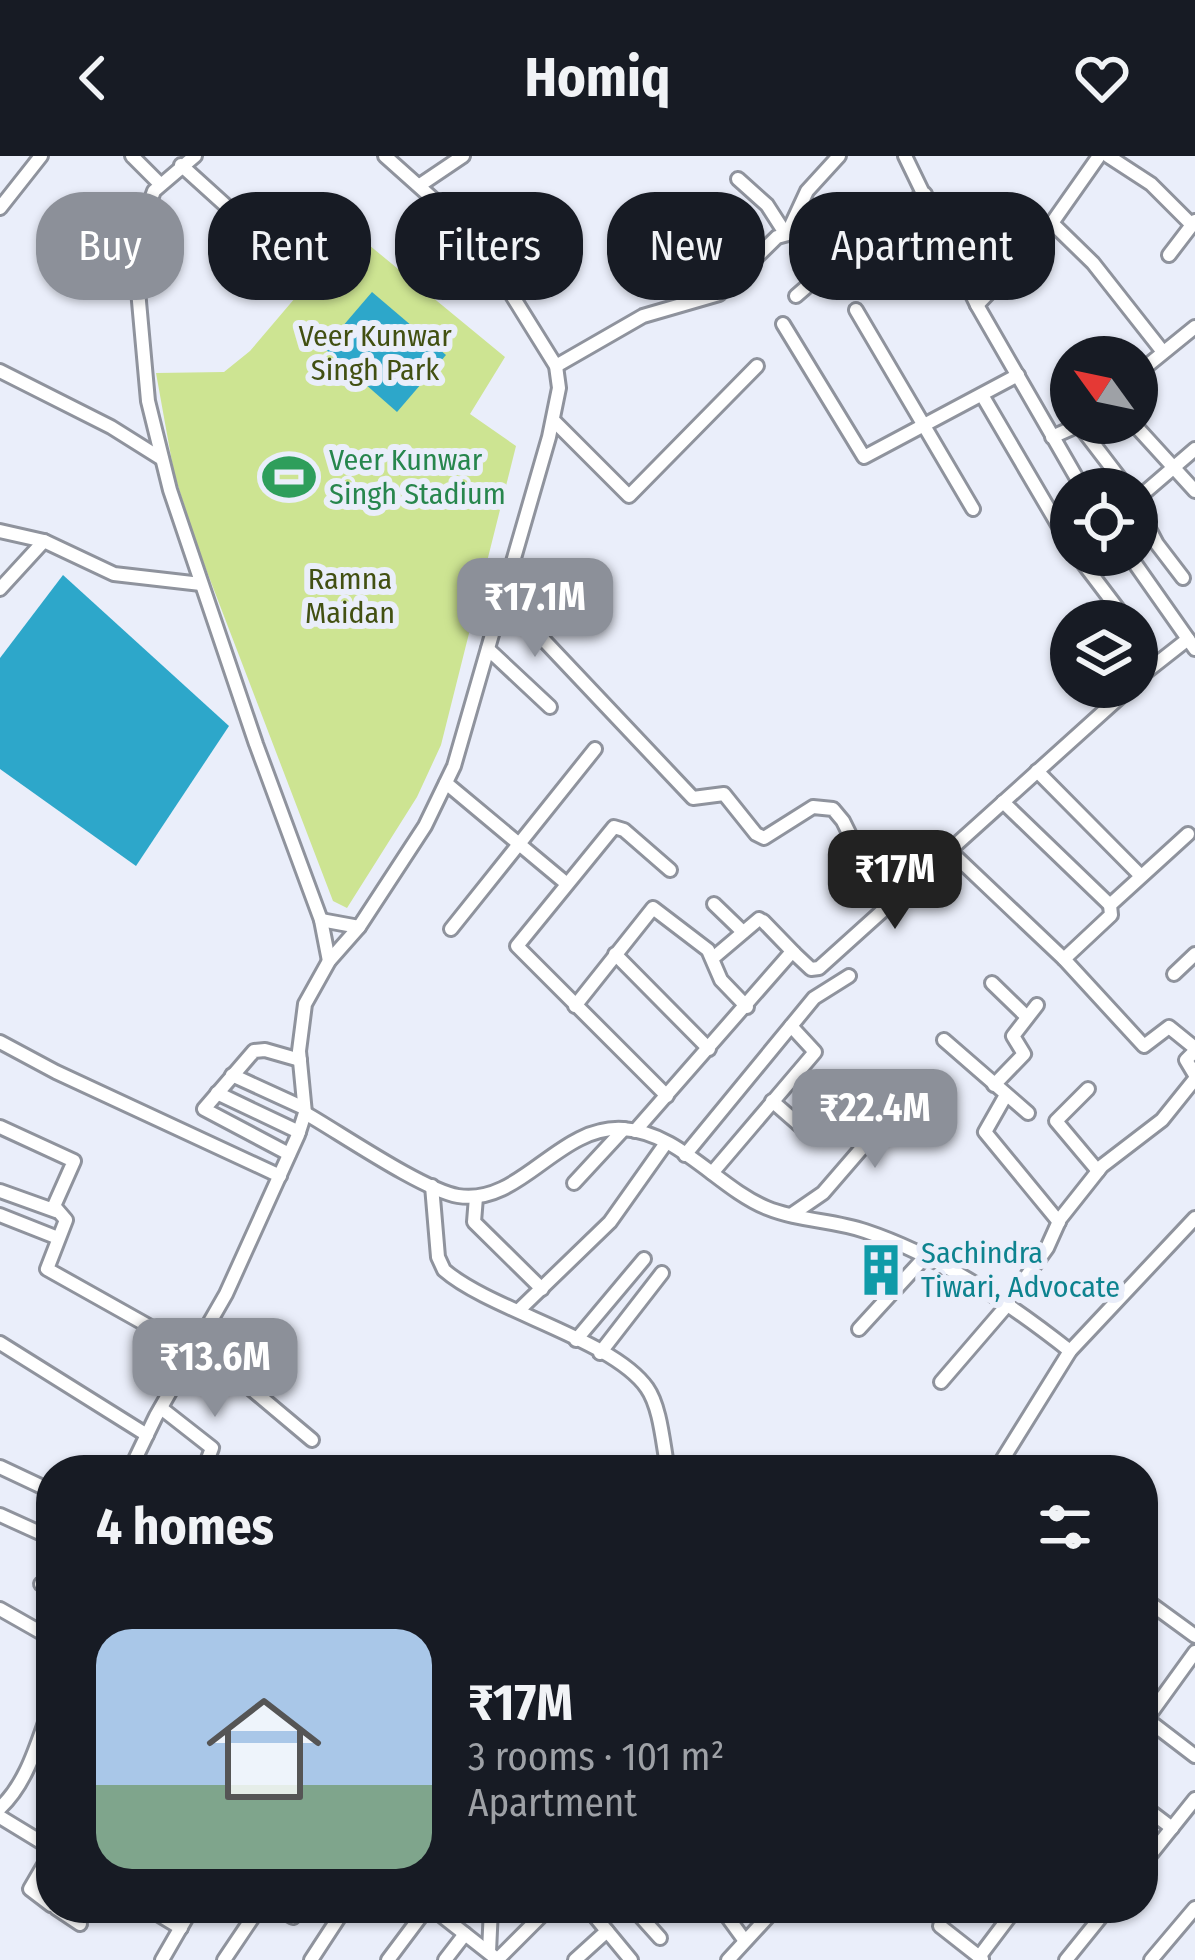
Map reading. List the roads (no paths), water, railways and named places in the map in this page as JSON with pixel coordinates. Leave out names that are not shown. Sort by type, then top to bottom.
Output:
[{"type":"street","points":[[0,208],[41,156]]},
{"type":"street","points":[[132,156],[160,184]]},
{"type":"street","points":[[195,156],[160,184],[145,209],[134,246],[148,401],[201,584],[321,920],[329,961]]},
{"type":"street","points":[[137,1455],[197,1349],[299,1132],[305,1110],[300,1024],[305,1004],[329,961],[359,927],[425,826],[446,783],[553,420],[559,388],[556,366],[482,248],[385,156]]},
{"type":"street","points":[[420,185],[463,156]]},
{"type":"street","points":[[786,233],[802,199],[839,156]]},
{"type":"street","points":[[905,156],[924,192]]},
{"type":"street","points":[[1055,219],[1103,156],[1151,184],[1194,223],[1168,256]]},
{"type":"street","points":[[182,165],[212,192]]},
{"type":"street","points":[[738,178],[767,205],[786,233]]},
{"type":"street","points":[[1055,226],[1093,263],[1163,352]]},
{"type":"street","points":[[556,366],[643,316],[719,293],[763,248],[789,233]]},
{"type":"street","points":[[975,300],[1050,432]]},
{"type":"street","points":[[977,305],[982,300]]},
{"type":"street","points":[[856,310],[974,509]]},
{"type":"street","points":[[783,324],[862,456],[1018,376]]},
{"type":"street","points":[[1158,356],[1195,327]]},
{"type":"street","points":[[553,420],[629,496],[757,366]]},
{"type":"street","points":[[0,371],[163,460]]},
{"type":"street","points":[[982,395],[1050,509]]},
{"type":"street","points":[[1152,444],[1195,491]]},
{"type":"street","points":[[1158,484],[1195,449]]},
{"type":"street","points":[[0,532],[44,541],[114,574],[201,584]]},
{"type":"street","points":[[0,589],[44,541]]},
{"type":"street","points":[[1158,545],[1183,578]]},
{"type":"street","points":[[1144,576],[1191,644],[1158,665]]},
{"type":"street","points":[[503,597],[693,798],[724,794],[764,838],[813,807],[833,809],[843,820],[886,908]]},
{"type":"street","points":[[488,649],[550,706]]},
{"type":"street","points":[[713,958],[761,920],[816,969],[1108,708]]},
{"type":"street","points":[[451,929],[596,749]]},
{"type":"street","points":[[1037,771],[1141,875]]},
{"type":"street","points":[[446,783],[567,884]]},
{"type":"street","points":[[1003,802],[1110,905],[1111,915],[1064,959]]},
{"type":"street","points":[[667,1096],[517,946],[616,827],[670,870]]},
{"type":"street","points":[[1110,905],[1188,834]]},
{"type":"street","points":[[949,850],[1064,959],[1144,1046],[1169,1028],[1195,1049],[1186,1060],[1195,1077],[1162,1120],[1098,1171],[1026,1276]]},
{"type":"street","points":[[714,904],[743,932]]},
{"type":"street","points":[[575,1006],[653,908],[705,947],[721,980],[748,1006]]},
{"type":"street","points":[[321,920],[359,927]]},
{"type":"street","points":[[574,1183],[667,1096],[794,953]]},
{"type":"street","points":[[615,954],[710,1049]]},
{"type":"street","points":[[1174,974],[1195,954]]},
{"type":"street","points":[[685,1155],[820,993],[848,976]]},
{"type":"street","points":[[992,983],[1032,1011],[1013,1036],[1024,1054],[1000,1090],[986,1132],[1059,1222]]},
{"type":"street","points":[[712,1173],[814,1052],[791,1026]]},
{"type":"street","points":[[944,1040],[1028,1113]]},
{"type":"street","points":[[0,1042],[280,1176]]},
{"type":"street","points":[[289,1154],[204,1107],[257,1050],[300,1060]]},
{"type":"street","points":[[232,1075],[305,1110],[432,1186],[476,1197],[505,1187],[559,1148],[588,1134],[630,1130],[666,1143],[764,1207],[864,1230],[924,1258],[1009,1303],[1070,1351]]},
{"type":"street","points":[[1088,1089],[1056,1121],[1098,1171]]},
{"type":"street","points":[[217,1093],[299,1132]]},
{"type":"street","points":[[772,1101],[804,1130]]},
{"type":"street","points":[[790,1215],[823,1193],[880,1127],[883,1118],[874,1107]]},
{"type":"street","points":[[0,1126],[74,1161],[54,1204],[56,1211]]},
{"type":"street","points":[[519,1310],[610,1222],[666,1143]]},
{"type":"street","points":[[432,1186],[438,1257],[444,1270],[638,1377],[650,1392],[665,1455]]},
{"type":"street","points":[[0,1191],[66,1219],[47,1269],[197,1349],[312,1440]]},
{"type":"street","points":[[476,1197],[474,1222],[542,1289]]},
{"type":"street","points":[[0,1215],[58,1238]]},
{"type":"street","points":[[1005,1455],[1070,1351],[1195,1218]]},
{"type":"street","points":[[860,1329],[924,1258]]},
{"type":"street","points":[[576,1340],[644,1259]]},
{"type":"street","points":[[600,1353],[662,1273]]},
{"type":"street","points":[[940,1382],[1009,1303]]},
{"type":"street","points":[[0,1343],[147,1435]]},
{"type":"street","points":[[161,1408],[211,1447],[210,1455]]},
{"type":"street","points":[[0,1467],[36,1484]]},
{"type":"street","points":[[0,1515],[36,1531]]},
{"type":"street","points":[[0,1609],[36,1629]]},
{"type":"street","points":[[1158,1609],[1195,1636]]},
{"type":"street","points":[[1158,1701],[1195,1652]]},
{"type":"street","points":[[1158,1730],[1195,1756]]},
{"type":"street","points":[[36,1744],[0,1810],[36,1839]]},
{"type":"street","points":[[1158,1845],[1195,1798]]},
{"type":"street","points":[[1158,1817],[1172,1828]]},
{"type":"street","points":[[1151,1960],[1195,1908]]},
{"type":"street","points":[[173,1923],[181,1928]]},
{"type":"street","points":[[162,1960],[184,1923]]},
{"type":"street","points":[[224,1960],[249,1923]]},
{"type":"street","points":[[311,1960],[335,1923]]},
{"type":"street","points":[[388,1960],[417,1923]]},
{"type":"street","points":[[450,1923],[495,1957]]},
{"type":"street","points":[[492,1923],[495,1957]]},
{"type":"street","points":[[495,1957],[532,1923]]},
{"type":"street","points":[[601,1923],[631,1960]]},
{"type":"street","points":[[646,1923],[660,1938]]},
{"type":"street","points":[[732,1923],[746,1941]]},
{"type":"street","points":[[728,1960],[762,1923]]},
{"type":"street","points":[[940,1927],[981,1959],[1006,1923]]},
{"type":"street","points":[[1066,1960],[1096,1923]]},
{"type":"street","points":[[575,1960],[608,1931]]},
{"type":"street","points":[[445,1960],[465,1934]]},
{"type":"water","points":[[371,293],[446,355],[397,412],[324,348],[365,300],[371,300]]},
{"type":"water","points":[[63,575],[229,726],[136,866],[0,769],[0,658]]},
{"type":"place","name":"Veer Kunwar Singh Stadium","points":[[289,477]]},
{"type":"place","name":"Sachindra Tiwari, Advocate","points":[[881,1270]]},
{"type":"park label","name":"Veer Kunwar Singh Park","points":[[375,353]]},
{"type":"park label","name":"Ramna Maidan","points":[[350,596]]}]
